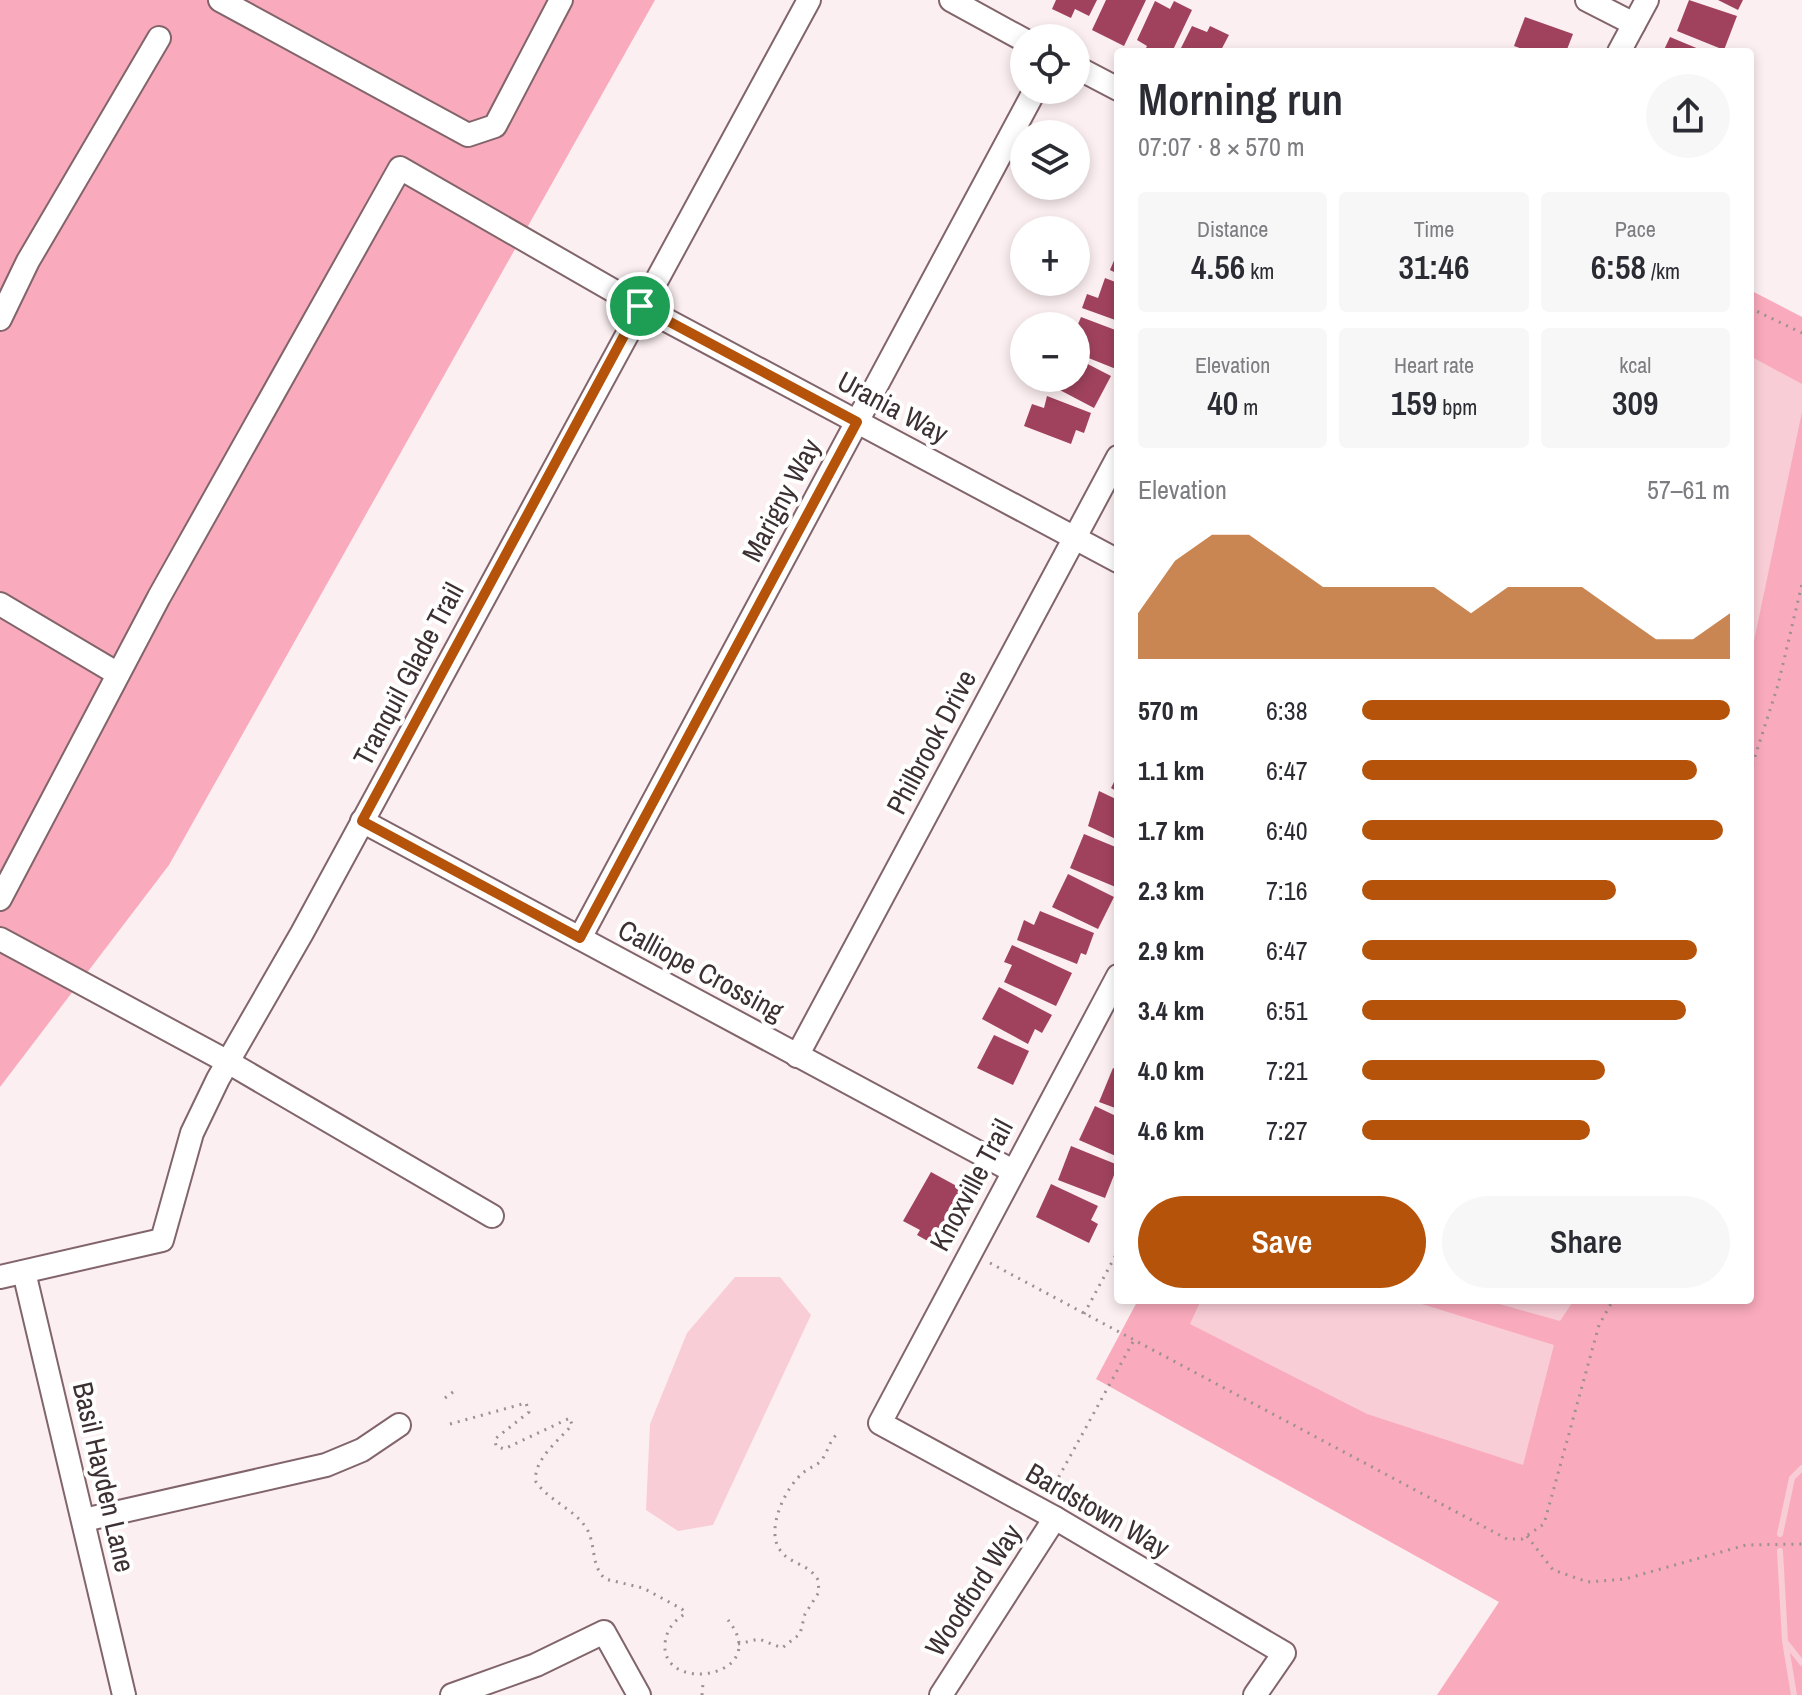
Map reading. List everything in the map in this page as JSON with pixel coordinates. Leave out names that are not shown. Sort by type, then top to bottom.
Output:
[{"type":"street","points":[[220,0],[468,135],[495,126],[561,0]]},
{"type":"street","name":"Tranquil Glade Trail","points":[[0,1277],[162,1240],[192,1133],[228,1062],[809,0]]},
{"type":"street","points":[[951,0],[1010,32]]},
{"type":"street","points":[[1587,0],[1634,24]]},
{"type":"street","points":[[1621,48],[1647,0]]},
{"type":"street","points":[[0,319],[28,261],[159,38]]},
{"type":"street","points":[[1090,74],[1114,87]]},
{"type":"street","name":"Marigny Way","points":[[580,938],[1027,104]]},
{"type":"street","name":"Urania Way","points":[[118,674],[400,168],[640,306],[1114,559]]},
{"type":"street","name":"Philbrook Drive","points":[[797,1056],[1114,464]]},
{"type":"street","points":[[0,604],[118,674],[0,899]]},
{"type":"street","name":"Calliope Crossing","points":[[362,821],[1013,1171]]},
{"type":"street","points":[[0,939],[228,1062],[492,1216]]},
{"type":"street","name":"Knoxville Trail","points":[[880,1423],[1114,983]]},
{"type":"street","name":"Basil Hayden Lane","points":[[24,1272],[124,1695]]},
{"type":"street","name":"Bardstown Way","points":[[880,1423],[1055,1518],[1284,1653],[1255,1695]]},
{"type":"street","points":[[84,1520],[326,1465],[362,1450],[399,1425]]},
{"type":"street","name":"Woodford Way","points":[[941,1695],[1055,1518]]},
{"type":"street","points":[[452,1695],[536,1665],[604,1632],[639,1695]]},
{"type":"path","points":[[1754,310],[1802,333]]},
{"type":"path","points":[[1754,760],[1778,685],[1802,584]]},
{"type":"path","points":[[1084,1314],[1114,1258]]},
{"type":"path","points":[[987,1261],[1507,1539],[1527,1536],[1544,1524],[1599,1325],[1611,1304]]},
{"type":"path","points":[[1051,1491],[1134,1340]]},
{"type":"path","points":[[445,1398],[457,1389]]},
{"type":"path","points":[[450,1424],[526,1403],[529,1412],[495,1439],[496,1446],[504,1449],[564,1419],[572,1420],[572,1425],[539,1463],[534,1477],[550,1498],[581,1522],[588,1532],[598,1572],[616,1585],[643,1588],[682,1609],[685,1614],[670,1627],[664,1649],[673,1670],[681,1677]]},
{"type":"path","points":[[738,1644],[759,1639],[782,1648],[800,1634],[805,1614],[819,1592],[818,1580],[808,1568],[784,1555],[774,1539],[775,1528],[785,1498],[802,1473],[822,1460],[832,1437],[840,1432]]},
{"type":"path","points":[[1527,1536],[1553,1570],[1588,1582],[1625,1579],[1746,1545],[1802,1544]]},
{"type":"path","points":[[692,1682],[715,1680],[734,1664],[738,1644],[728,1620]]},
{"type":"path","points":[[702,1695],[703,1683]]},
{"type":"shaded area","points":[[0,0],[655,0],[169,865],[0,1087]]},
{"type":"shaded area","points":[[1754,292],[1802,317],[1802,1695],[1437,1695],[1499,1602],[1096,1379],[1136,1304],[1754,1304]]},
{"type":"shaded area","points":[[1754,358],[1802,384],[1802,412],[1754,641]]},
{"type":"shaded area","points":[[735,1277],[780,1277],[811,1315],[713,1525],[678,1531],[646,1510],[650,1424],[687,1333]]},
{"type":"shaded area","points":[[1199,1304],[1422,1304],[1554,1345],[1523,1465],[1367,1414],[1190,1324]]},
{"type":"shaded area","points":[[1499,1304],[1571,1304],[1560,1321]]},
{"type":"building","points":[[1056,0],[1097,0],[1089,16],[1075,9],[1071,18],[1052,9]]},
{"type":"building","points":[[1106,0],[1146,0],[1124,46],[1092,30]]},
{"type":"building","points":[[1689,0],[1737,16],[1725,48],[1677,31]]},
{"type":"building","points":[[1718,0],[1743,0],[1738,10]]},
{"type":"building","points":[[1155,1],[1170,9],[1174,1],[1192,10],[1174,48],[1146,48],[1137,40]]},
{"type":"building","points":[[1525,17],[1573,34],[1568,48],[1514,46]]},
{"type":"building","points":[[1192,26],[1207,32],[1210,26],[1229,35],[1222,48],[1181,48]]},
{"type":"building","points":[[1670,37],[1696,48],[1665,48]]},
{"type":"building","points":[[1105,278],[1114,281],[1114,320],[1082,308],[1086,296],[1098,298]]},
{"type":"building","points":[[1090,320],[1114,329],[1114,368],[1090,359]]},
{"type":"building","points":[[1090,365],[1111,376],[1094,408],[1064,392],[1090,392]]},
{"type":"building","points":[[1047,396],[1091,413],[1084,433],[1076,430],[1071,444],[1024,426],[1032,404],[1044,408]]},
{"type":"building","points":[[1099,791],[1114,798],[1114,838],[1088,826]]},
{"type":"building","points":[[1084,834],[1114,846],[1114,886],[1070,868]]},
{"type":"building","points":[[1068,874],[1114,897],[1098,929],[1052,907]]},
{"type":"building","points":[[1040,911],[1094,933],[1086,955],[1081,953],[1077,964],[1017,940],[1024,920],[1034,925]]},
{"type":"building","points":[[1012,945],[1072,973],[1056,1006],[1004,982],[1012,965],[1004,962]]},
{"type":"building","points":[[999,987],[1052,1015],[1042,1033],[1035,1029],[1028,1044],[982,1019]]},
{"type":"building","points":[[994,1035],[1029,1051],[1013,1085],[977,1068]]},
{"type":"building","points":[[1113,1068],[1114,1068],[1114,1108],[1099,1102]]},
{"type":"building","points":[[1095,1106],[1114,1115],[1114,1155],[1079,1140]]},
{"type":"building","points":[[1071,1146],[1114,1163],[1114,1175],[1105,1198],[1058,1180]]},
{"type":"building","points":[[931,1172],[964,1190],[933,1244],[917,1235],[920,1230],[903,1221]]},
{"type":"building","points":[[1051,1184],[1098,1206],[1091,1220],[1098,1224],[1089,1243],[1036,1217]]},
{"type":"waterway","points":[[1780,1534],[1792,1478],[1802,1468]]},
{"type":"waterway","points":[[1780,1551],[1785,1641],[1794,1695]]},
{"type":"waterway","points":[[1787,1644],[1802,1663]]},
{"type":"route","points":[[640,306],[857,422],[580,938],[362,821],[640,306]]}]
